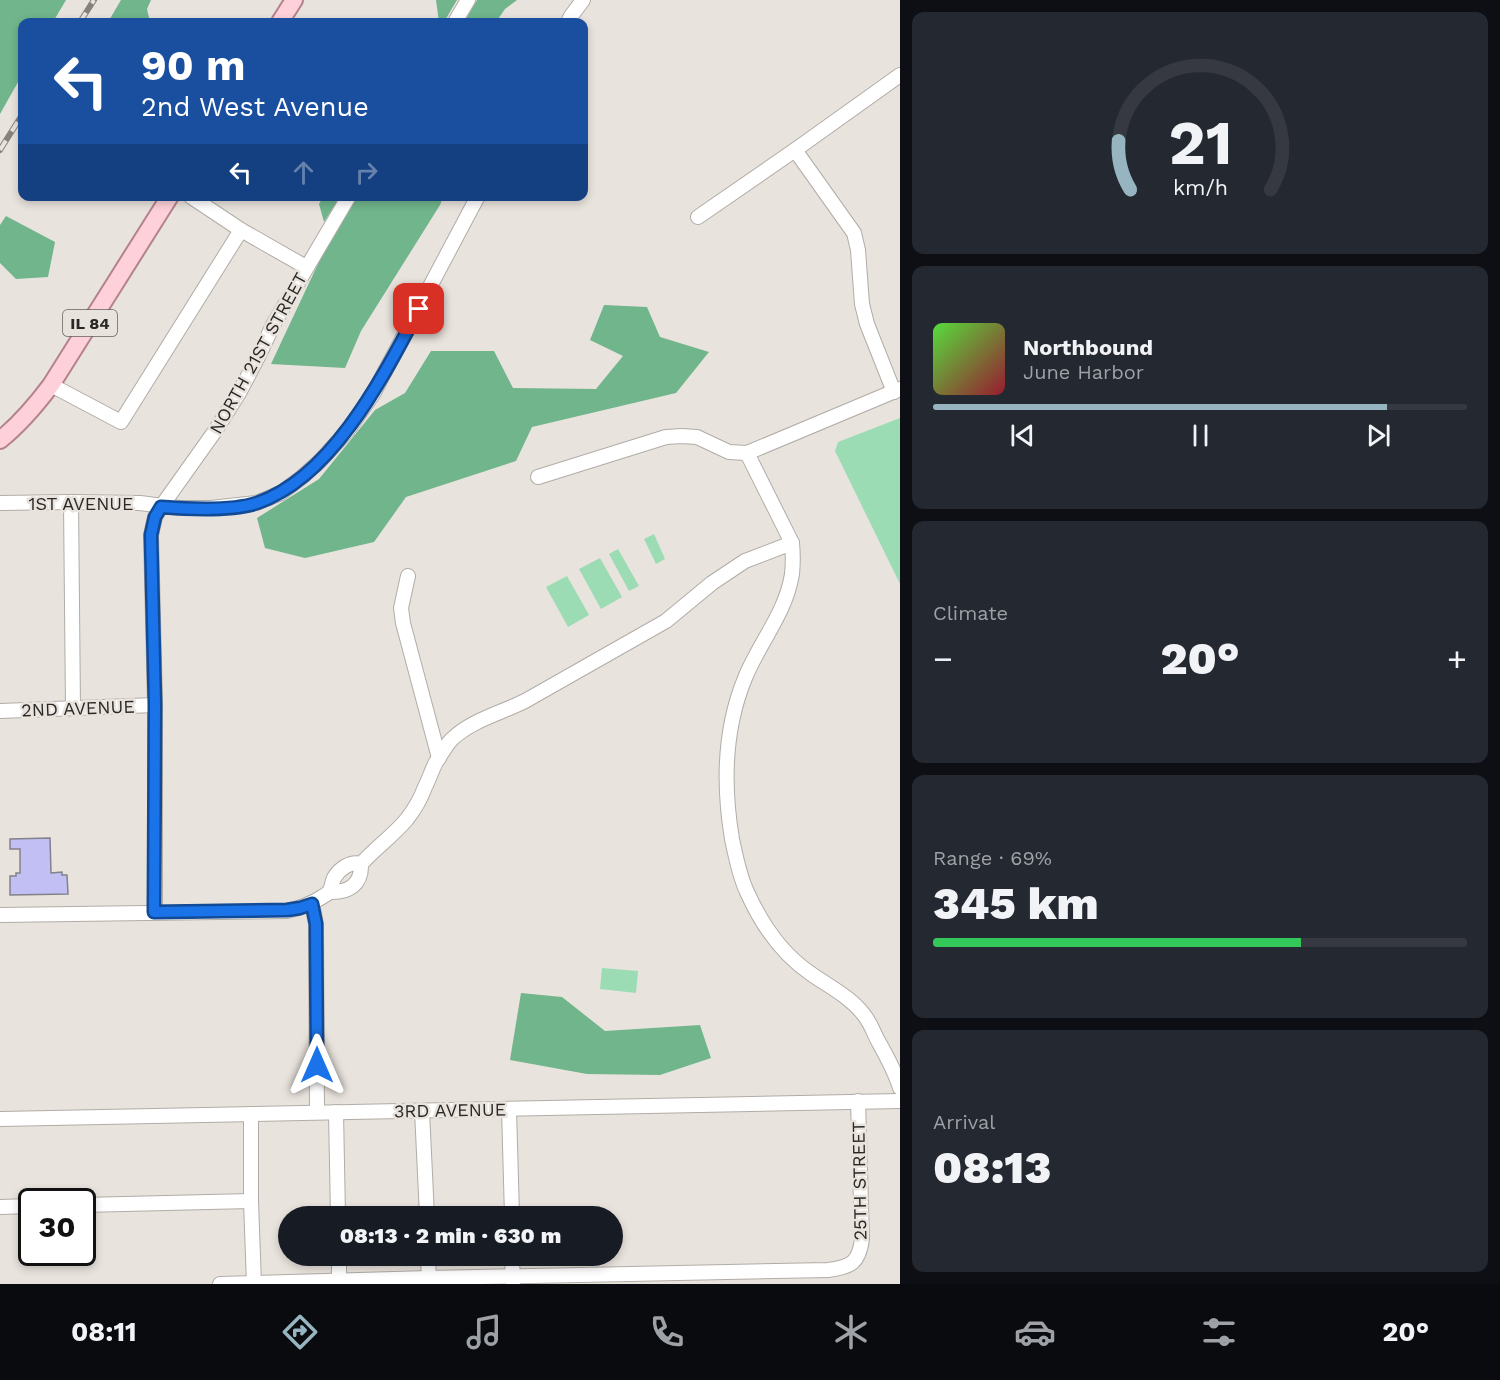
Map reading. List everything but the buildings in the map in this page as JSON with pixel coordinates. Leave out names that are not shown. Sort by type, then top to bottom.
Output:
[{"type":"main road","points":[[283,18],[294,0]]},
{"type":"main road","name":"IL 84","points":[[0,440],[32,410],[51,385],[167,201]]},
{"type":"street","points":[[457,18],[468,0]]},
{"type":"street","points":[[570,18],[583,0]]},
{"type":"street","points":[[698,217],[900,75]]},
{"type":"street","points":[[538,477],[666,437],[696,437],[729,452],[747,453],[897,391],[864,314],[858,250],[854,233],[795,150]]},
{"type":"street","points":[[198,201],[241,230],[306,267]]},
{"type":"street","name":"NORTH 21ST STREET","points":[[154,912],[155,705],[151,535],[155,517],[239,393],[273,325],[346,201]]},
{"type":"street","name":"1ST AVENUE","points":[[0,503],[140,503],[161,507],[211,508],[256,503],[281,493],[320,461],[348,430],[373,394],[475,201]]},
{"type":"street","points":[[51,385],[121,422],[241,230]]},
{"type":"street","points":[[747,453],[792,543],[793,558],[792,576],[784,602],[745,678],[732,719],[726,757],[726,796],[737,863],[757,913],[771,934],[808,972],[850,1000],[864,1014],[896,1074],[900,1088]]},
{"type":"street","points":[[71,502],[73,708]]},
{"type":"street","points":[[0,915],[287,910],[312,904],[329,892],[342,892],[358,882],[361,864],[370,853],[397,831],[408,817],[425,789],[439,758],[451,741],[461,732],[525,701],[666,621],[712,584],[746,561],[792,543]]},
{"type":"street","points":[[408,576],[401,608],[403,624],[439,758]]},
{"type":"street","name":"2ND AVENUE","points":[[0,711],[155,705]]},
{"type":"street","points":[[312,904],[316,924],[317,1113]]},
{"type":"street","name":"25TH STREET","points":[[513,1281],[844,1268],[855,1259],[861,1249],[862,1239],[858,1101]]},
{"type":"street","name":"3RD AVENUE","points":[[0,1119],[900,1101]]},
{"type":"street","points":[[509,1109],[512,1206]]},
{"type":"street","points":[[422,1111],[427,1206]]},
{"type":"street","points":[[336,1112],[338,1206]]},
{"type":"street","points":[[251,1114],[254,1283]]},
{"type":"street","points":[[96,1205],[251,1201]]},
{"type":"street","points":[[0,1207],[18,1206]]},
{"type":"street","points":[[339,1266],[339,1282]]},
{"type":"street","points":[[428,1266],[429,1281]]},
{"type":"street","points":[[220,1284],[513,1281],[512,1266]]},
{"type":"green space","points":[[0,0],[66,0],[55,18],[18,18],[18,82],[0,114]]},
{"type":"green space","points":[[121,0],[151,0],[147,9],[149,18],[110,18]]},
{"type":"green space","points":[[436,0],[457,0],[446,18],[438,18]]},
{"type":"green space","points":[[477,0],[517,0],[505,9],[499,18],[466,18]]},
{"type":"green space","points":[[321,201],[337,201],[324,222],[319,204]]},
{"type":"green space","points":[[355,201],[442,201],[361,331],[345,368],[271,364],[325,249]]},
{"type":"green space","points":[[6,216],[55,242],[48,277],[16,279],[0,263],[0,225]]},
{"type":"green space","points":[[604,305],[647,307],[660,337],[709,352],[676,393],[532,427],[516,461],[406,497],[374,542],[305,558],[265,548],[257,518],[319,479],[375,410],[405,393],[431,351],[494,351],[513,388],[596,389],[623,356],[590,340]]},
{"type":"green space","points":[[900,418],[900,584],[835,451],[838,442]]},
{"type":"green space","points":[[654,534],[665,559],[656,564],[644,539]]},
{"type":"green space","points":[[618,549],[639,586],[629,591],[609,554]]},
{"type":"green space","points":[[600,558],[622,597],[601,609],[579,569]]},
{"type":"green space","points":[[567,576],[589,615],[568,627],[546,587]]},
{"type":"green space","points":[[602,968],[638,971],[636,993],[600,989]]},
{"type":"green space","points":[[521,993],[562,997],[605,1031],[700,1025],[711,1058],[660,1075],[587,1074],[510,1060]]},
{"type":"railway","points":[[83,18],[94,0]]},
{"type":"railway","points":[[0,150],[18,121]]},
{"type":"route","points":[[317,1065],[316,924],[312,904],[287,910],[154,912],[155,705],[151,535],[155,517],[161,507],[211,508],[256,503],[281,493],[302,477],[320,461],[361,412],[419,309]]}]
